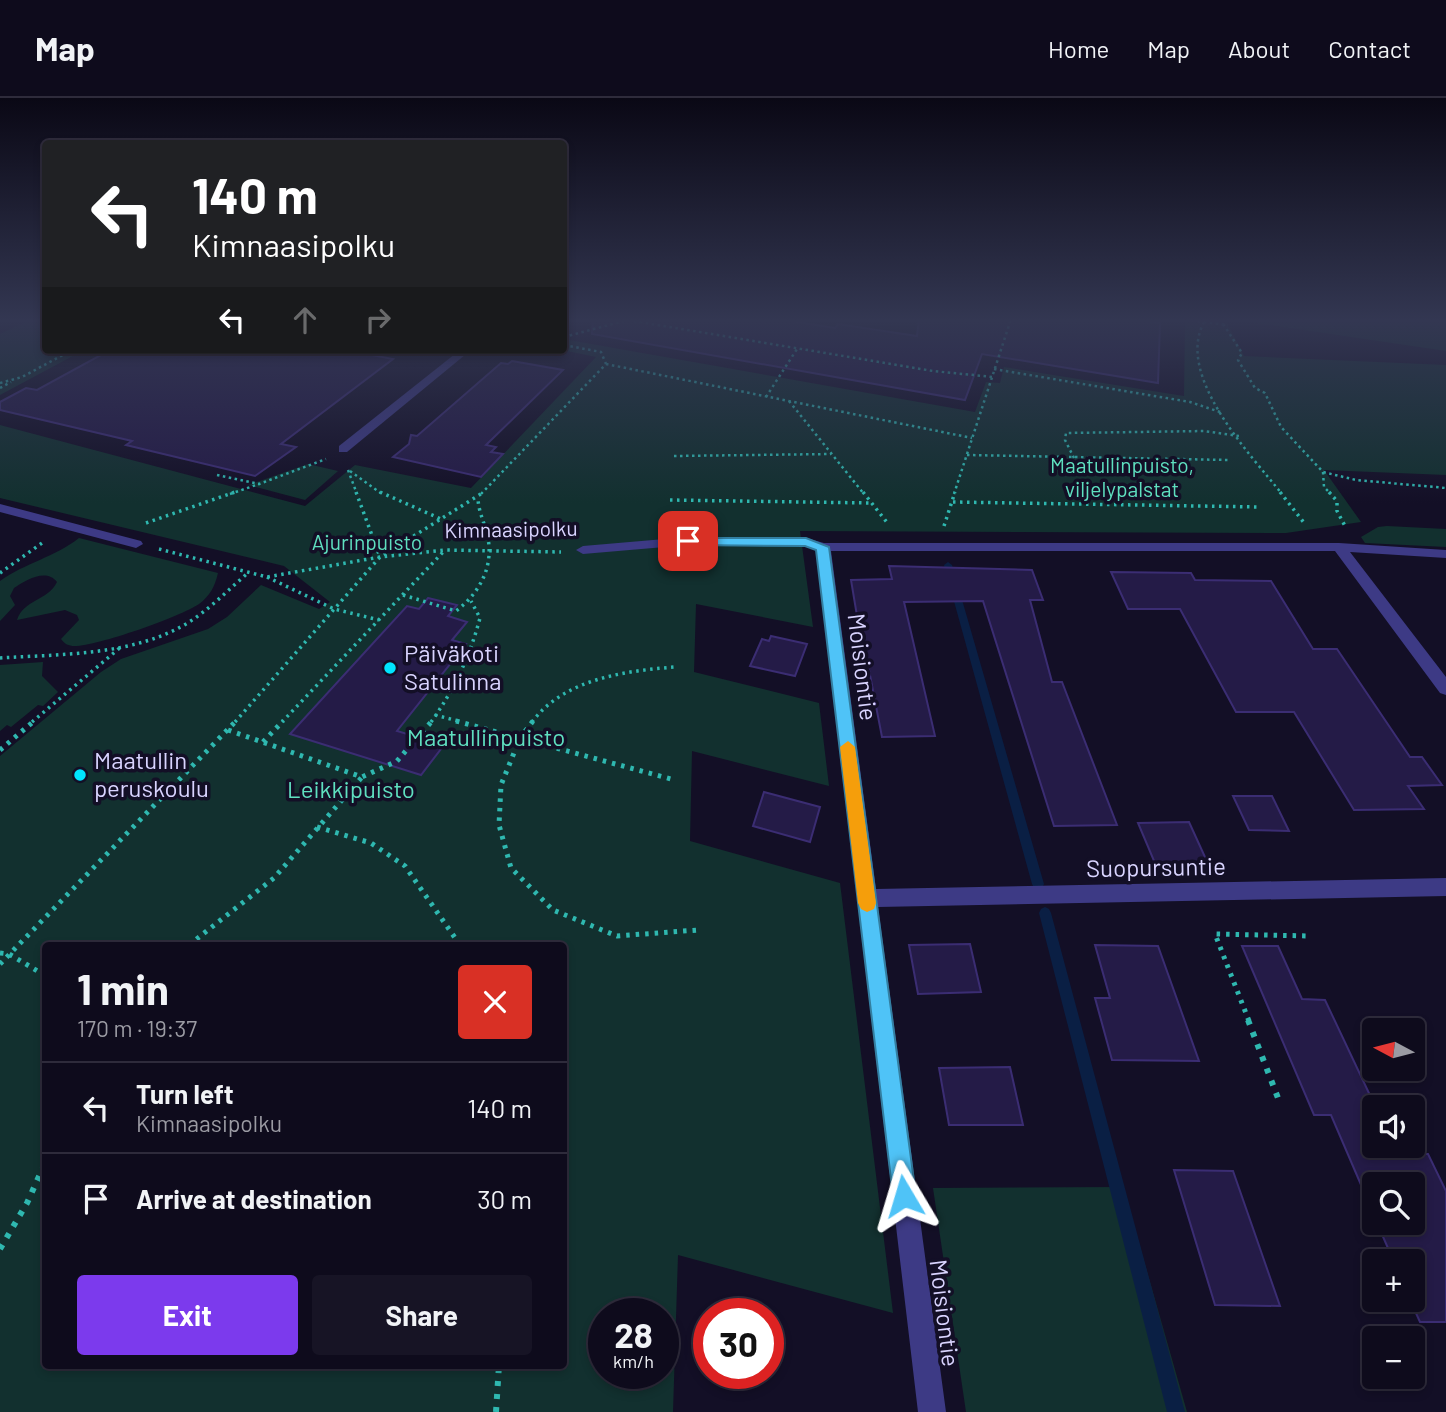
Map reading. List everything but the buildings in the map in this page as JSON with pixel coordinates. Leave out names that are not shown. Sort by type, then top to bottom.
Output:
[{"type":"street","points":[[343,449],[428,380]]},
{"type":"street","points":[[0,508],[136,544]]},
{"type":"street","points":[[1343,538],[1446,689]]},
{"type":"street","points":[[822,547],[1343,538],[1446,554]]},
{"type":"street","name":"Kimnaasipolku","points":[[583,550],[688,541],[806,542],[822,547]]},
{"type":"street","name":"Moisiontie","points":[[822,547],[932,1412]]},
{"type":"street","name":"Suopursuntie","points":[[867,898],[1446,887]]},
{"type":"path","points":[[0,964],[228,730],[380,557],[478,497],[589,380]]},
{"type":"path","points":[[688,380],[972,438]]},
{"type":"path","points":[[766,397],[777,380]]},
{"type":"path","points":[[940,537],[992,380]]},
{"type":"path","points":[[1061,380],[1190,402],[1223,414]]},
{"type":"path","points":[[1205,380],[1223,414],[1305,525]]},
{"type":"path","points":[[1249,380],[1255,388],[1265,393],[1281,427],[1323,472],[1356,480],[1446,488]]},
{"type":"path","points":[[788,401],[893,529]]},
{"type":"path","points":[[1074,458],[1065,440],[1066,433],[1204,431],[1239,436]]},
{"type":"path","points":[[135,524],[260,484],[329,458],[343,449]]},
{"type":"path","points":[[674,456],[832,454]]},
{"type":"path","points":[[967,455],[1230,460]]},
{"type":"path","points":[[329,458],[389,499],[442,519]]},
{"type":"path","points":[[350,471],[365,521],[380,557]]},
{"type":"path","points":[[1323,472],[1324,487],[1337,501],[1343,538]]},
{"type":"path","points":[[217,475],[260,484]]},
{"type":"path","points":[[403,595],[456,611],[471,601],[488,565],[488,537],[477,511],[478,497]]},
{"type":"path","points":[[670,500],[871,503]]},
{"type":"path","points":[[953,502],[1260,507]]},
{"type":"path","points":[[0,573],[65,526]]},
{"type":"path","name":"Kimnaasipolku","points":[[136,544],[267,577],[380,557],[445,550],[583,550]]},
{"type":"path","points":[[264,742],[445,550]]},
{"type":"path","points":[[0,658],[102,651],[176,629],[197,616],[248,572]]},
{"type":"path","points":[[267,577],[334,609],[379,620]]},
{"type":"path","points":[[193,942],[274,878],[362,777],[399,760],[435,715],[474,646],[480,618],[471,601]]},
{"type":"path","points":[[0,750],[123,645]]},
{"type":"path","points":[[674,667],[628,671],[584,684],[543,707],[520,738],[502,785],[499,825],[511,868],[553,909],[617,936],[698,930]]},
{"type":"path","points":[[435,715],[671,779]]},
{"type":"path","points":[[228,730],[362,777]]},
{"type":"path","points":[[317,827],[371,843],[405,866],[458,942]]},
{"type":"path","points":[[1278,1098],[1215,933],[1311,936]]},
{"type":"path","points":[[0,953],[9,954],[42,974]]},
{"type":"path","points":[[0,1249],[27,1203],[42,1170]]},
{"type":"path","points":[[496,1412],[499,1369]]},
{"type":"green space","points":[[0,380],[27,380],[0,395]]},
{"type":"green space","name":"Maatullinpuisto","points":[[574,380],[796,380],[975,412],[986,382],[1000,383],[1001,380],[1087,380],[1184,396],[1184,380],[1446,380],[1446,475],[1324,470],[1361,522],[1286,533],[800,531],[813,627],[696,604],[694,672],[819,703],[829,786],[692,751],[690,841],[840,883],[893,1313],[678,1255],[677,1298],[588,1298],[588,1389],[674,1389],[673,1412],[0,1412],[0,756],[101,672],[121,659],[208,629],[227,617],[261,585],[319,609],[330,602],[284,566],[0,498],[0,425],[305,506],[355,465],[471,488]]},
{"type":"green space","points":[[308,464],[338,471],[305,500],[248,485]]},
{"type":"green space","points":[[1378,527],[1446,529],[1446,547],[1365,543],[1361,537]]},
{"type":"green space","points":[[79,538],[218,573],[217,578],[206,598],[189,610],[138,630],[86,645],[70,646],[61,639],[79,620],[77,615],[65,610],[17,620],[25,608],[53,588],[57,582],[47,576],[36,577],[14,588],[10,596],[15,605],[0,621],[0,581]]},
{"type":"green space","points":[[43,662],[42,676],[58,692],[43,706],[38,705],[11,727],[7,725],[0,731],[0,665]]},
{"type":"green space","points":[[1123,1187],[1187,1412],[966,1412],[933,1188]]},
{"type":"waterway","points":[[948,565],[1038,884]]},
{"type":"waterway","points":[[1045,913],[1176,1412]]},
{"type":"slow traffic","points":[[848,747],[867,903]]},
{"type":"place","name":"Päiväkoti Satulinna","points":[[390,668]]},
{"type":"place","name":"Maatullin peruskoulu","points":[[80,775]]},
{"type":"route","points":[[688,541],[806,542],[822,547],[904,1196]]},
{"type":"park label","name":"Maatullinpuisto, viljelypalstat","points":[[1122,478]]},
{"type":"park label","name":"Ajurinpuisto","points":[[367,543]]},
{"type":"park label","name":"Leikkipuisto","points":[[351,790]]}]
